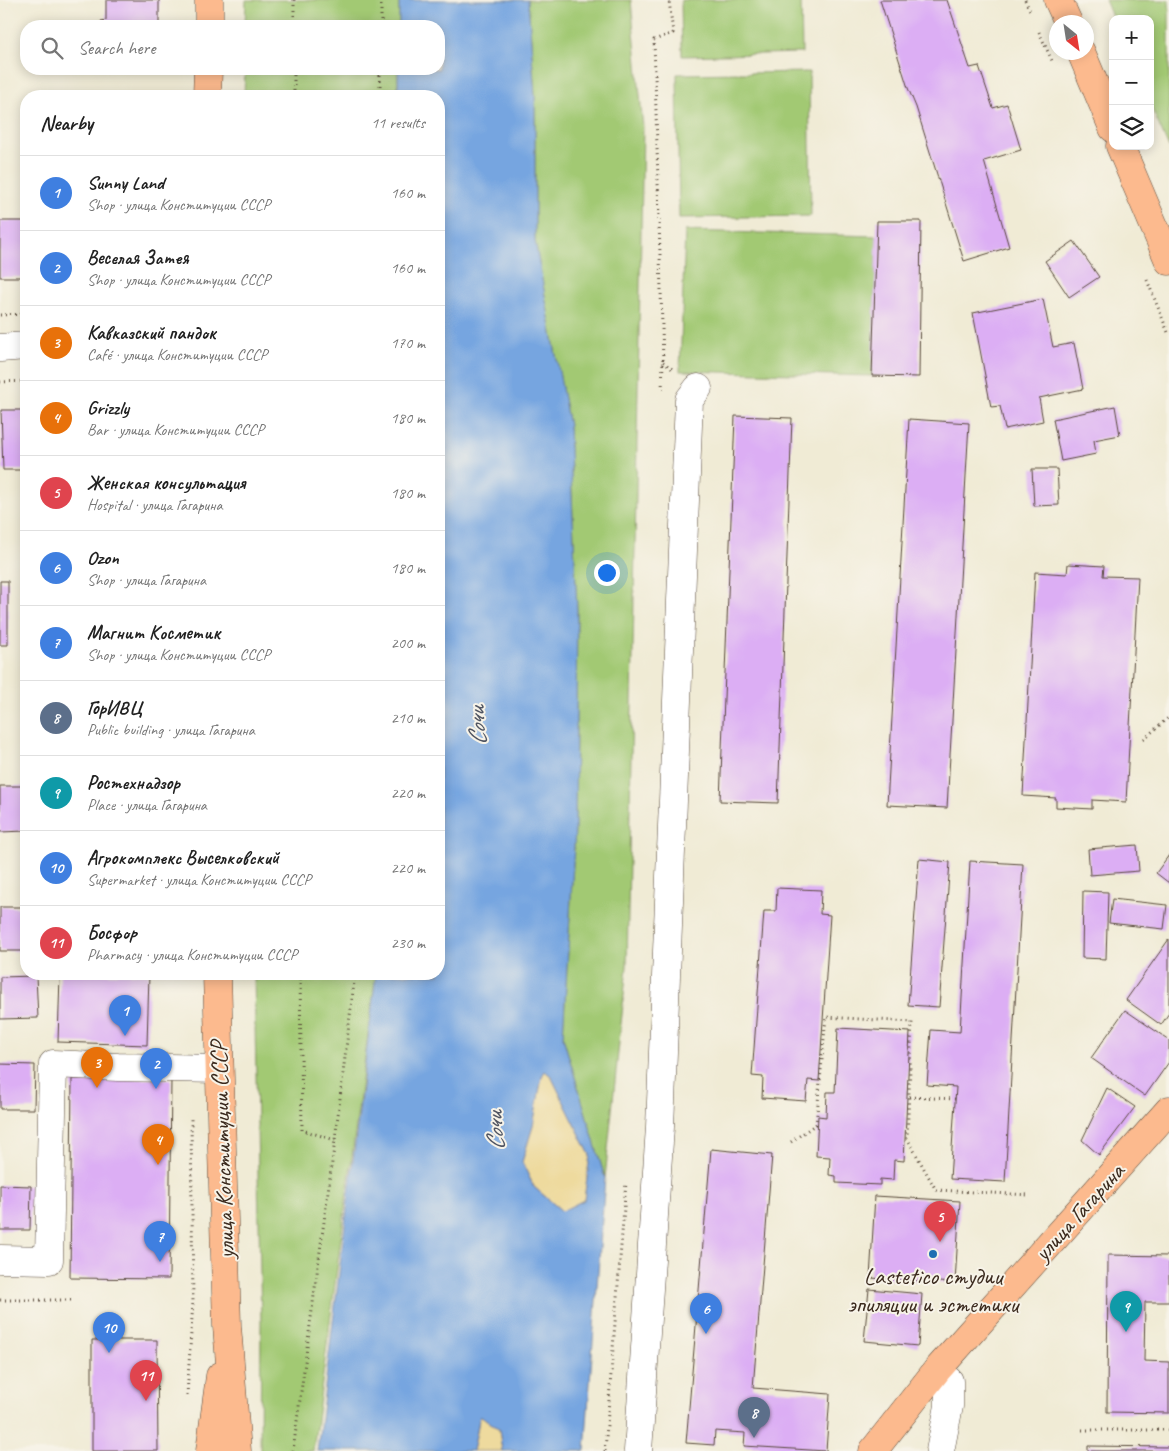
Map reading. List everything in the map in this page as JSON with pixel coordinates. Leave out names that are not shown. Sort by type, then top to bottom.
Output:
[{"type":"main road","points":[[208,20],[209,0]]},
{"type":"main road","points":[[1058,0],[1065,15]]},
{"type":"main road","points":[[1083,60],[1109,119]]},
{"type":"main road","points":[[207,90],[208,75]]},
{"type":"main road","points":[[1122,150],[1169,261]]},
{"type":"main road","name":"улица Конституции СССР","points":[[217,980],[227,1326]]},
{"type":"main road","name":"улица Гагарина","points":[[873,1451],[937,1370],[1169,1110]]},
{"type":"main road","points":[[210,1451],[227,1326]]},
{"type":"main road","points":[[227,1326],[237,1451]]},
{"type":"street","points":[[0,348],[20,346]]},
{"type":"street","points":[[638,1451],[660,1127],[689,400],[698,388]]},
{"type":"street","points":[[0,1259],[50,1260],[52,1064],[219,1069]]},
{"type":"street","points":[[937,1370],[949,1381],[949,1406],[940,1451]]},
{"type":"path","points":[[294,0],[294,20]]},
{"type":"path","points":[[381,0],[381,20]]},
{"type":"path","points":[[662,392],[663,362],[654,40],[673,33],[669,0]]},
{"type":"path","points":[[294,75],[294,90]]},
{"type":"path","points":[[380,75],[380,90]]},
{"type":"path","points":[[0,315],[20,314]]},
{"type":"path","points":[[0,382],[20,381]]},
{"type":"path","points":[[1144,739],[1169,717]]},
{"type":"path","points":[[300,980],[302,1130],[335,1140]]},
{"type":"path","points":[[293,1451],[335,1140],[354,980]]},
{"type":"path","points":[[791,1142],[816,1124],[826,1017],[912,1022],[907,1138],[936,1190],[1029,1195]]},
{"type":"path","points":[[186,1401],[193,1302],[190,1069]]},
{"type":"path","points":[[909,1097],[955,1099]]},
{"type":"path","points":[[605,1451],[627,1179]]},
{"type":"path","points":[[0,1300],[71,1300]]},
{"type":"path","points":[[1082,1430],[1169,1430]]},
{"type":"green space","points":[[246,0],[399,0],[399,20],[245,20]]},
{"type":"green space","points":[[528,0],[631,0],[643,127],[627,966],[605,1178],[563,1037],[575,829],[577,610],[569,426],[535,241],[535,96]]},
{"type":"green space","points":[[681,0],[801,0],[802,53],[682,56]]},
{"type":"green space","points":[[1105,0],[1169,0],[1169,148],[1154,114],[1154,15],[1111,15]]},
{"type":"green space","points":[[809,72],[811,216],[679,218],[677,74]]},
{"type":"green space","points":[[245,75],[398,75],[398,90],[244,90]]},
{"type":"green space","points":[[685,231],[877,236],[872,376],[680,371]]},
{"type":"green space","points":[[254,980],[375,980],[313,1451],[260,1451],[261,1323]]},
{"type":"sand","points":[[545,1071],[551,1076],[590,1155],[584,1200],[562,1211],[534,1187],[522,1162],[533,1126],[542,1076]]},
{"type":"sand","points":[[480,1415],[499,1429],[502,1451],[473,1451]]},
{"type":"water","name":"Сочи","points":[[399,0],[528,0],[535,96],[535,241],[569,426],[577,610],[575,829],[563,1037],[605,1178],[585,1451],[502,1451],[499,1429],[480,1415],[473,1451],[317,1451],[375,980],[445,980],[445,90],[398,90],[398,75],[445,75],[445,20],[399,20]],"holes":[[[545,1071],[551,1076],[590,1155],[584,1200],[562,1211],[534,1187],[522,1162],[533,1126],[542,1076]]]},
{"type":"building","points":[[106,0],[159,0],[159,20],[106,20]]},
{"type":"building","points":[[880,0],[947,0],[970,68],[979,66],[993,108],[1007,104],[1021,150],[984,161],[1009,247],[964,261]]},
{"type":"building","points":[[0,221],[20,221],[20,277],[0,277]]},
{"type":"building","points":[[877,221],[921,221],[919,377],[872,376]]},
{"type":"building","points":[[1074,241],[1099,277],[1069,297],[1045,261]]},
{"type":"building","points":[[1043,299],[1053,347],[1074,343],[1083,389],[1039,398],[1043,421],[1005,429],[1000,406],[991,407],[973,313]]},
{"type":"building","points":[[1115,406],[1120,435],[1094,440],[1096,454],[1061,461],[1053,419]]},
{"type":"building","points":[[1,410],[20,410],[20,470],[3,470]]},
{"type":"building","points":[[735,416],[792,418],[778,803],[720,801]]},
{"type":"building","points":[[909,419],[969,423],[947,808],[887,805]]},
{"type":"building","points":[[1032,469],[1057,469],[1059,505],[1034,506]]},
{"type":"building","points":[[1068,564],[1104,566],[1103,576],[1138,577],[1126,802],[1092,800],[1092,809],[1056,807],[1056,798],[1023,796],[1035,572],[1067,574]]},
{"type":"building","points":[[0,581],[8,581],[8,645],[0,645]]},
{"type":"building","points":[[0,786],[20,786],[20,831],[0,832]]},
{"type":"building","points":[[1137,845],[1139,871],[1090,875],[1088,849]]},
{"type":"building","points":[[1169,855],[1169,883],[1156,873]]},
{"type":"building","points":[[919,859],[950,862],[939,1007],[908,1005]]},
{"type":"building","points":[[970,861],[1023,864],[1005,1182],[950,1179],[956,1087],[927,1085],[931,1030],[960,1032]]},
{"type":"building","points":[[777,888],[821,890],[820,914],[830,915],[819,1081],[808,1080],[806,1101],[762,1098],[763,1077],[752,1076],[764,911],[776,911]]},
{"type":"building","points":[[1083,891],[1108,892],[1106,959],[1082,958]]},
{"type":"building","points":[[1112,899],[1167,905],[1164,929],[1109,923]]},
{"type":"building","points":[[0,907],[20,907],[20,951],[0,951]]},
{"type":"building","points":[[1169,939],[1169,1013],[1161,1025],[1126,1000]]},
{"type":"building","points":[[20,976],[20,980],[36,980],[38,1018],[0,1019],[0,977]]},
{"type":"building","points":[[60,980],[149,980],[147,1045],[58,1042]]},
{"type":"building","points":[[1125,1010],[1169,1040],[1169,1062],[1145,1096],[1091,1058]]},
{"type":"building","points":[[838,1028],[910,1032],[904,1161],[894,1160],[893,1180],[880,1179],[880,1185],[836,1183],[836,1176],[829,1175],[830,1157],[816,1156],[818,1116],[826,1117],[827,1092],[835,1092]]},
{"type":"building","points":[[0,1064],[35,1065],[34,1109],[0,1109]]},
{"type":"building","points":[[72,1079],[171,1079],[169,1279],[70,1278]]},
{"type":"building","points":[[1107,1088],[1135,1107],[1099,1155],[1082,1140]]},
{"type":"building","points":[[711,1149],[772,1155],[753,1388],[830,1394],[826,1451],[744,1446],[745,1433],[715,1431],[714,1445],[686,1443]]},
{"type":"building","points":[[0,1185],[31,1186],[30,1230],[0,1230]]},
{"type":"building","points":[[875,1196],[960,1201],[955,1283],[870,1278]]},
{"type":"building","points":[[1108,1255],[1169,1256],[1169,1302],[1145,1302],[1144,1361],[1169,1362],[1169,1413],[1107,1412]]},
{"type":"building","points":[[869,1289],[922,1294],[918,1346],[864,1341]]},
{"type":"building","points":[[92,1340],[157,1340],[158,1451],[92,1451]]},
{"type":"building","points":[[1088,1446],[1169,1447],[1169,1451],[1088,1451]]},
{"type":"place","name":"Sunny Land","points":[[125,1036]]},
{"type":"place","name":"Кавказский пандок","points":[[97,1088]]},
{"type":"place","name":"Веселая Затея","points":[[156,1089]]},
{"type":"place","name":"Grizzly","points":[[158,1165]]},
{"type":"place","name":"Женская консультация","points":[[940,1242]]},
{"type":"place","name":"Lastetico студии эпиляции и эстетики","points":[[933,1254]]},
{"type":"place","name":"Магнит Косметик","points":[[160,1262]]},
{"type":"place","name":"Ростехнадзор","points":[[1126,1332]]},
{"type":"place","name":"Ozon","points":[[706,1334]]},
{"type":"place","name":"Агрокомплекс Выселковский","points":[[109,1353]]},
{"type":"place","name":"Босфор","points":[[146,1401]]},
{"type":"place","name":"ГорИВЦ","points":[[754,1438]]}]
